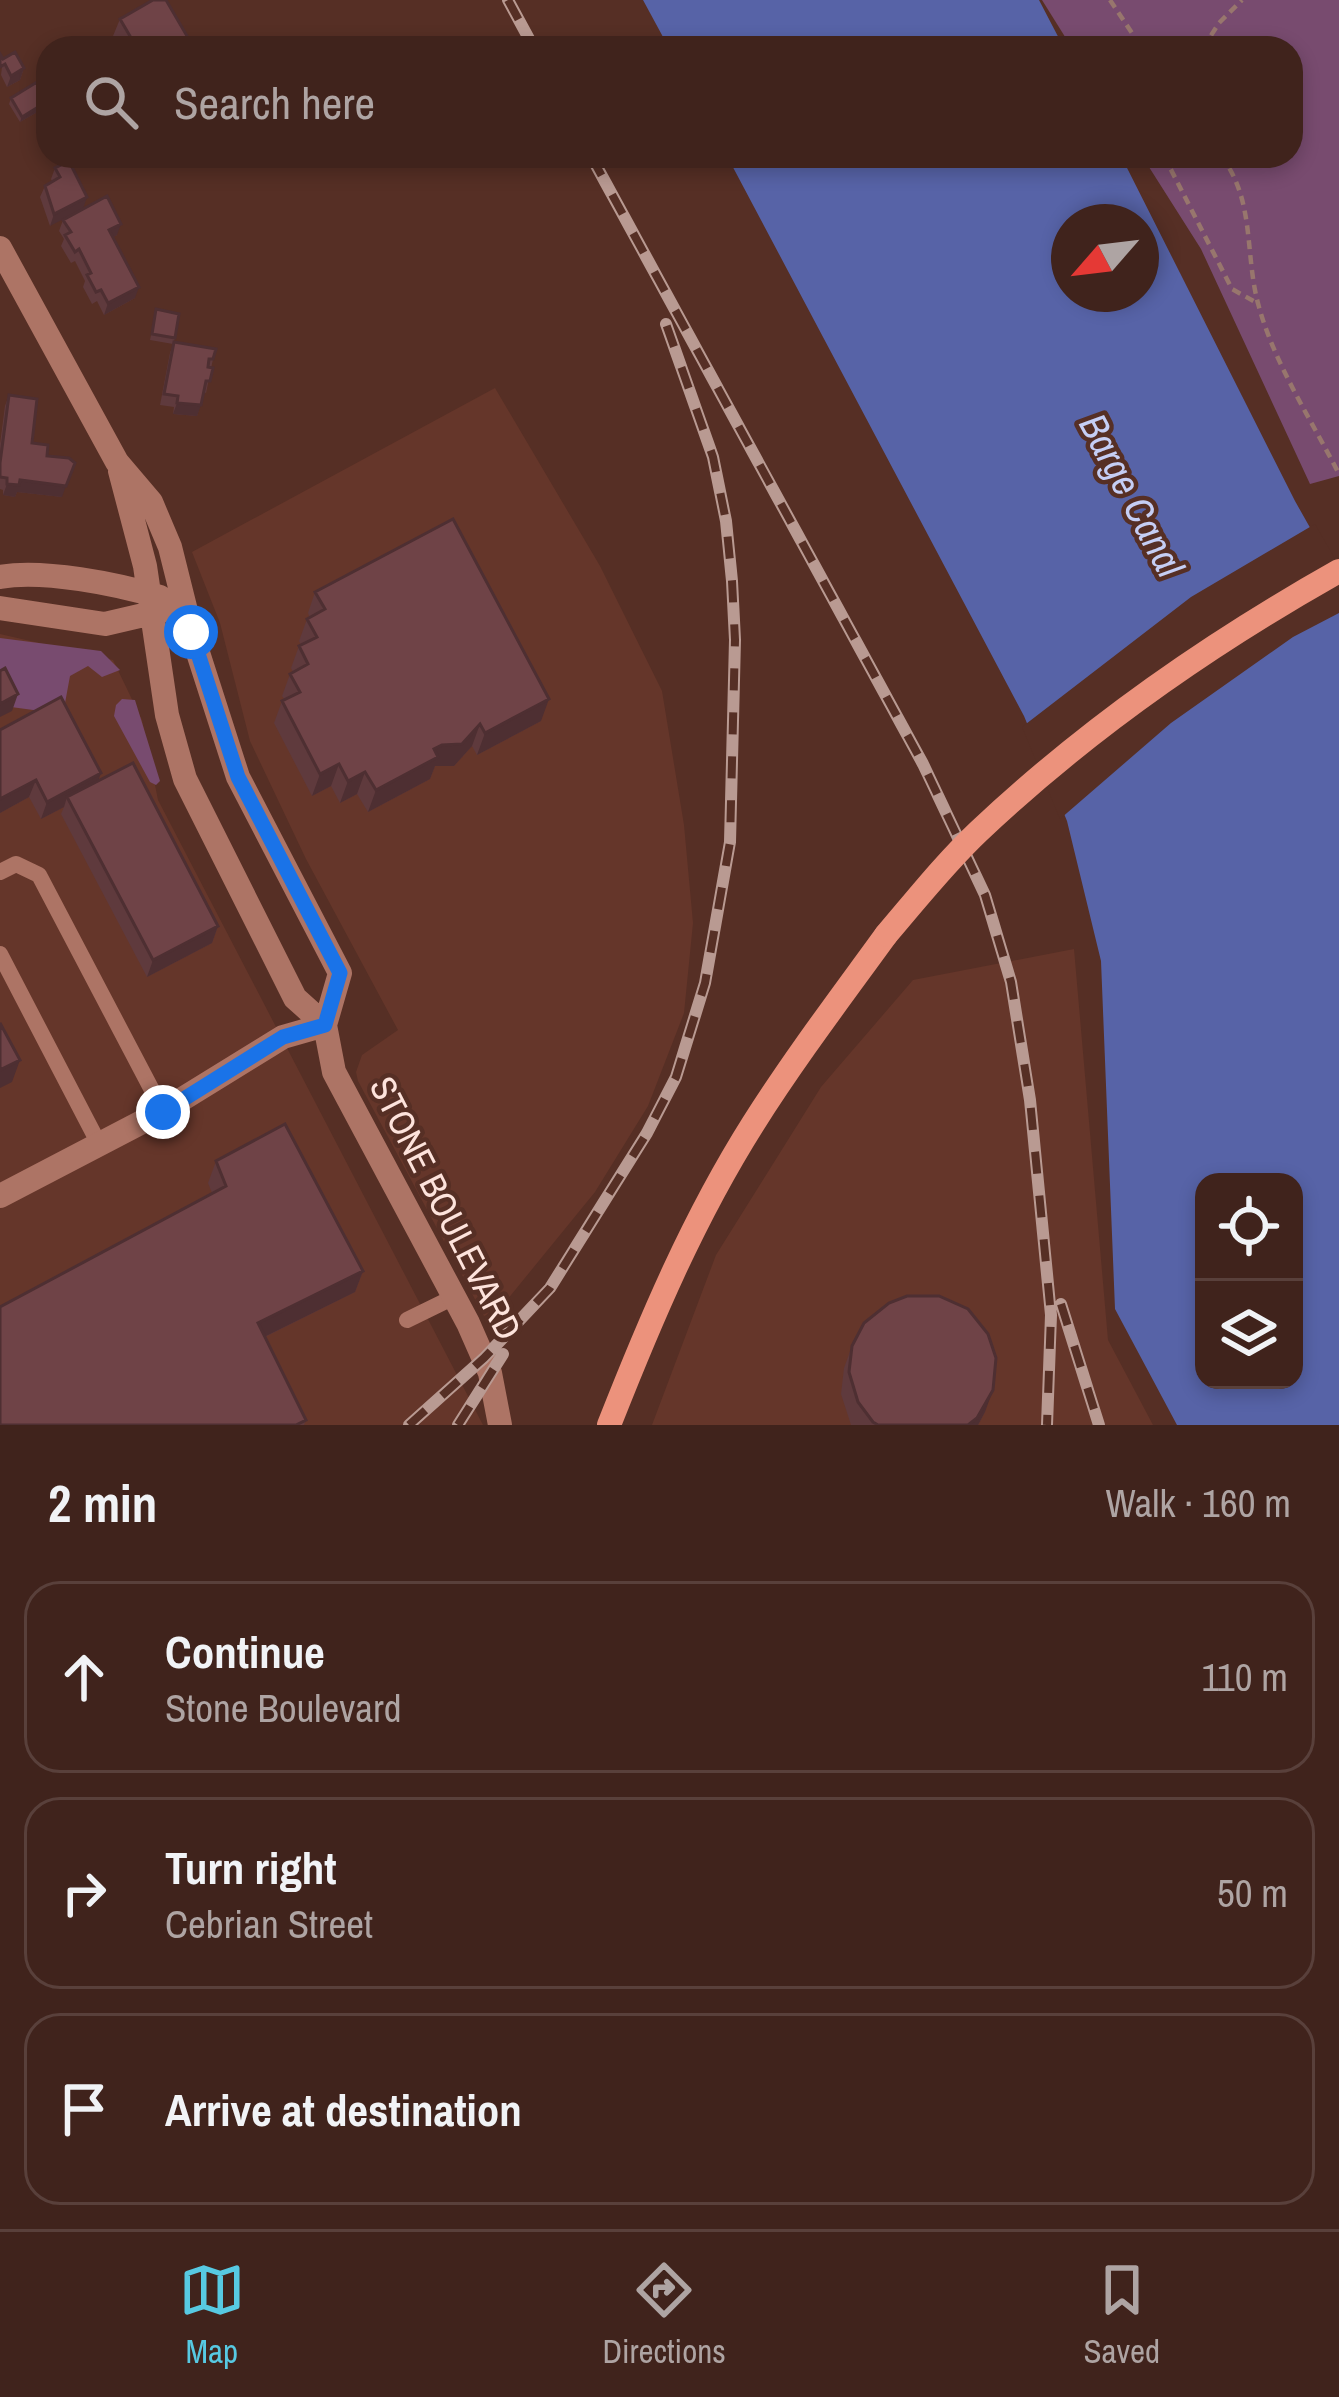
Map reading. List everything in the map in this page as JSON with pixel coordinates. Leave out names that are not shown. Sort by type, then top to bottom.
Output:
[{"type":"main road","points":[[609,1425],[657,1305],[706,1204],[752,1125],[886,935],[977,832],[1051,769],[1199,656],[1339,571]]},
{"type":"street","name":"STONE BOULEVARD","points":[[0,248],[117,463],[151,502],[170,548],[238,777],[340,973],[325,1025],[334,1072],[490,1372],[500,1425]]},
{"type":"street","name":"STONE BOULEVARD","points":[[117,463],[151,604],[167,715],[197,810],[295,998],[325,1025]]},
{"type":"street","points":[[0,577],[16,574],[151,604],[185,605]]},
{"type":"street","points":[[0,608],[105,624],[151,604]]},
{"type":"street","points":[[0,1196],[163,1112],[283,1037],[325,1025]]},
{"type":"lane","points":[[0,872],[16,864],[39,875],[163,1112]]},
{"type":"lane","points":[[0,954],[99,1144]]},
{"type":"lane","points":[[407,1320],[454,1297]]},
{"type":"path","points":[[1110,0],[1134,36]]},
{"type":"path","points":[[1211,36],[1242,0]]},
{"type":"path","points":[[1170,168],[1232,290],[1258,303]]},
{"type":"path","points":[[1230,168],[1245,204],[1258,303],[1269,336],[1339,474]]},
{"type":"shaded area","points":[[1042,0],[1339,0],[1339,476],[1310,484],[1201,249],[1150,168],[1303,168],[1303,36],[1064,36]]},
{"type":"shaded area","points":[[495,388],[600,566],[662,691],[684,825],[693,923],[684,1013],[648,1106],[595,1192],[498,1311],[484,1316],[358,1081],[362,1055],[398,1030],[306,859],[250,741],[220,623],[192,552]]},
{"type":"shaded area","points":[[0,634],[113,660],[142,720],[158,800],[483,1425],[0,1425]]},
{"type":"shaded area","points":[[0,638],[101,651],[120,670],[102,677],[88,666],[70,676],[63,714],[11,707],[0,685]]},
{"type":"shaded area","points":[[122,699],[135,700],[160,781],[156,785],[114,716]]},
{"type":"shaded area","points":[[1074,949],[1108,1340],[1153,1425],[652,1425],[716,1255],[821,1087],[913,980]]},
{"type":"water","points":[[643,0],[1039,0],[1058,36],[662,36]]},
{"type":"water","name":"Barge Canal","points":[[733,168],[1127,168],[1145,204],[1051,204],[1051,312],[1159,312],[1159,231],[1339,579],[1339,1425],[1177,1425],[1115,1309],[1101,961],[1067,821],[1024,716]]},
{"type":"pier","points":[[1315,524],[1339,566],[1339,613],[1293,637],[1171,723],[1060,819],[1022,727],[1191,597]]},
{"type":"building","points":[[153,0],[166,0],[187,36],[130,36],[120,19]]},
{"type":"building","points":[[15,52],[24,68],[11,76],[5,64],[0,67],[0,54],[3,59]]},
{"type":"building","points":[[36,83],[36,108],[22,117],[11,98]]},
{"type":"building","points":[[55,168],[72,168],[87,197],[54,214],[45,186],[60,177]]},
{"type":"building","points":[[107,196],[121,224],[109,230],[139,287],[108,303],[101,290],[96,292],[79,249],[75,252],[65,235],[71,232],[63,220]]},
{"type":"building","points":[[156,309],[179,314],[175,338],[152,334]]},
{"type":"building","points":[[174,342],[216,349],[209,359],[208,367],[213,368],[201,405],[177,403],[178,396],[164,394]]},
{"type":"building","points":[[9,395],[37,399],[32,443],[48,445],[47,456],[75,463],[66,486],[20,480],[19,485],[7,484],[7,478],[0,477]]},
{"type":"building","points":[[453,519],[549,699],[485,733],[480,724],[462,744],[434,749],[438,757],[376,790],[365,772],[348,781],[339,764],[320,774],[282,701],[300,692],[290,674],[308,664],[299,646],[317,637],[307,619],[325,609],[315,592]]},
{"type":"building","points":[[5,668],[18,694],[0,704],[0,671]]},
{"type":"building","points":[[61,697],[101,773],[47,802],[36,780],[0,799],[0,730]]},
{"type":"building","points":[[133,763],[218,926],[153,960],[67,797]]},
{"type":"building","points":[[0,1023],[20,1060],[0,1070]]},
{"type":"building","points":[[285,1124],[363,1271],[258,1323],[306,1420],[296,1425],[0,1425],[0,1307],[226,1186],[216,1161]]},
{"type":"building","points":[[907,1296],[939,1296],[968,1309],[988,1334],[996,1358],[993,1390],[968,1425],[878,1425],[858,1402],[849,1372],[852,1346],[864,1323],[889,1303]]},
{"type":"railway","points":[[508,0],[528,36]]},
{"type":"railway","points":[[598,168],[923,764],[985,895],[1011,982],[1030,1100],[1051,1315],[1047,1425]]},
{"type":"railway","points":[[409,1425],[484,1358],[550,1288],[647,1133],[676,1077],[705,983],[730,842],[732,581],[713,457],[666,324]]},
{"type":"railway","points":[[1061,1304],[1099,1425]]},
{"type":"railway","points":[[458,1425],[503,1354]]},
{"type":"route","points":[[163,1112],[283,1037],[325,1025],[340,973],[238,777],[191,632]]}]
